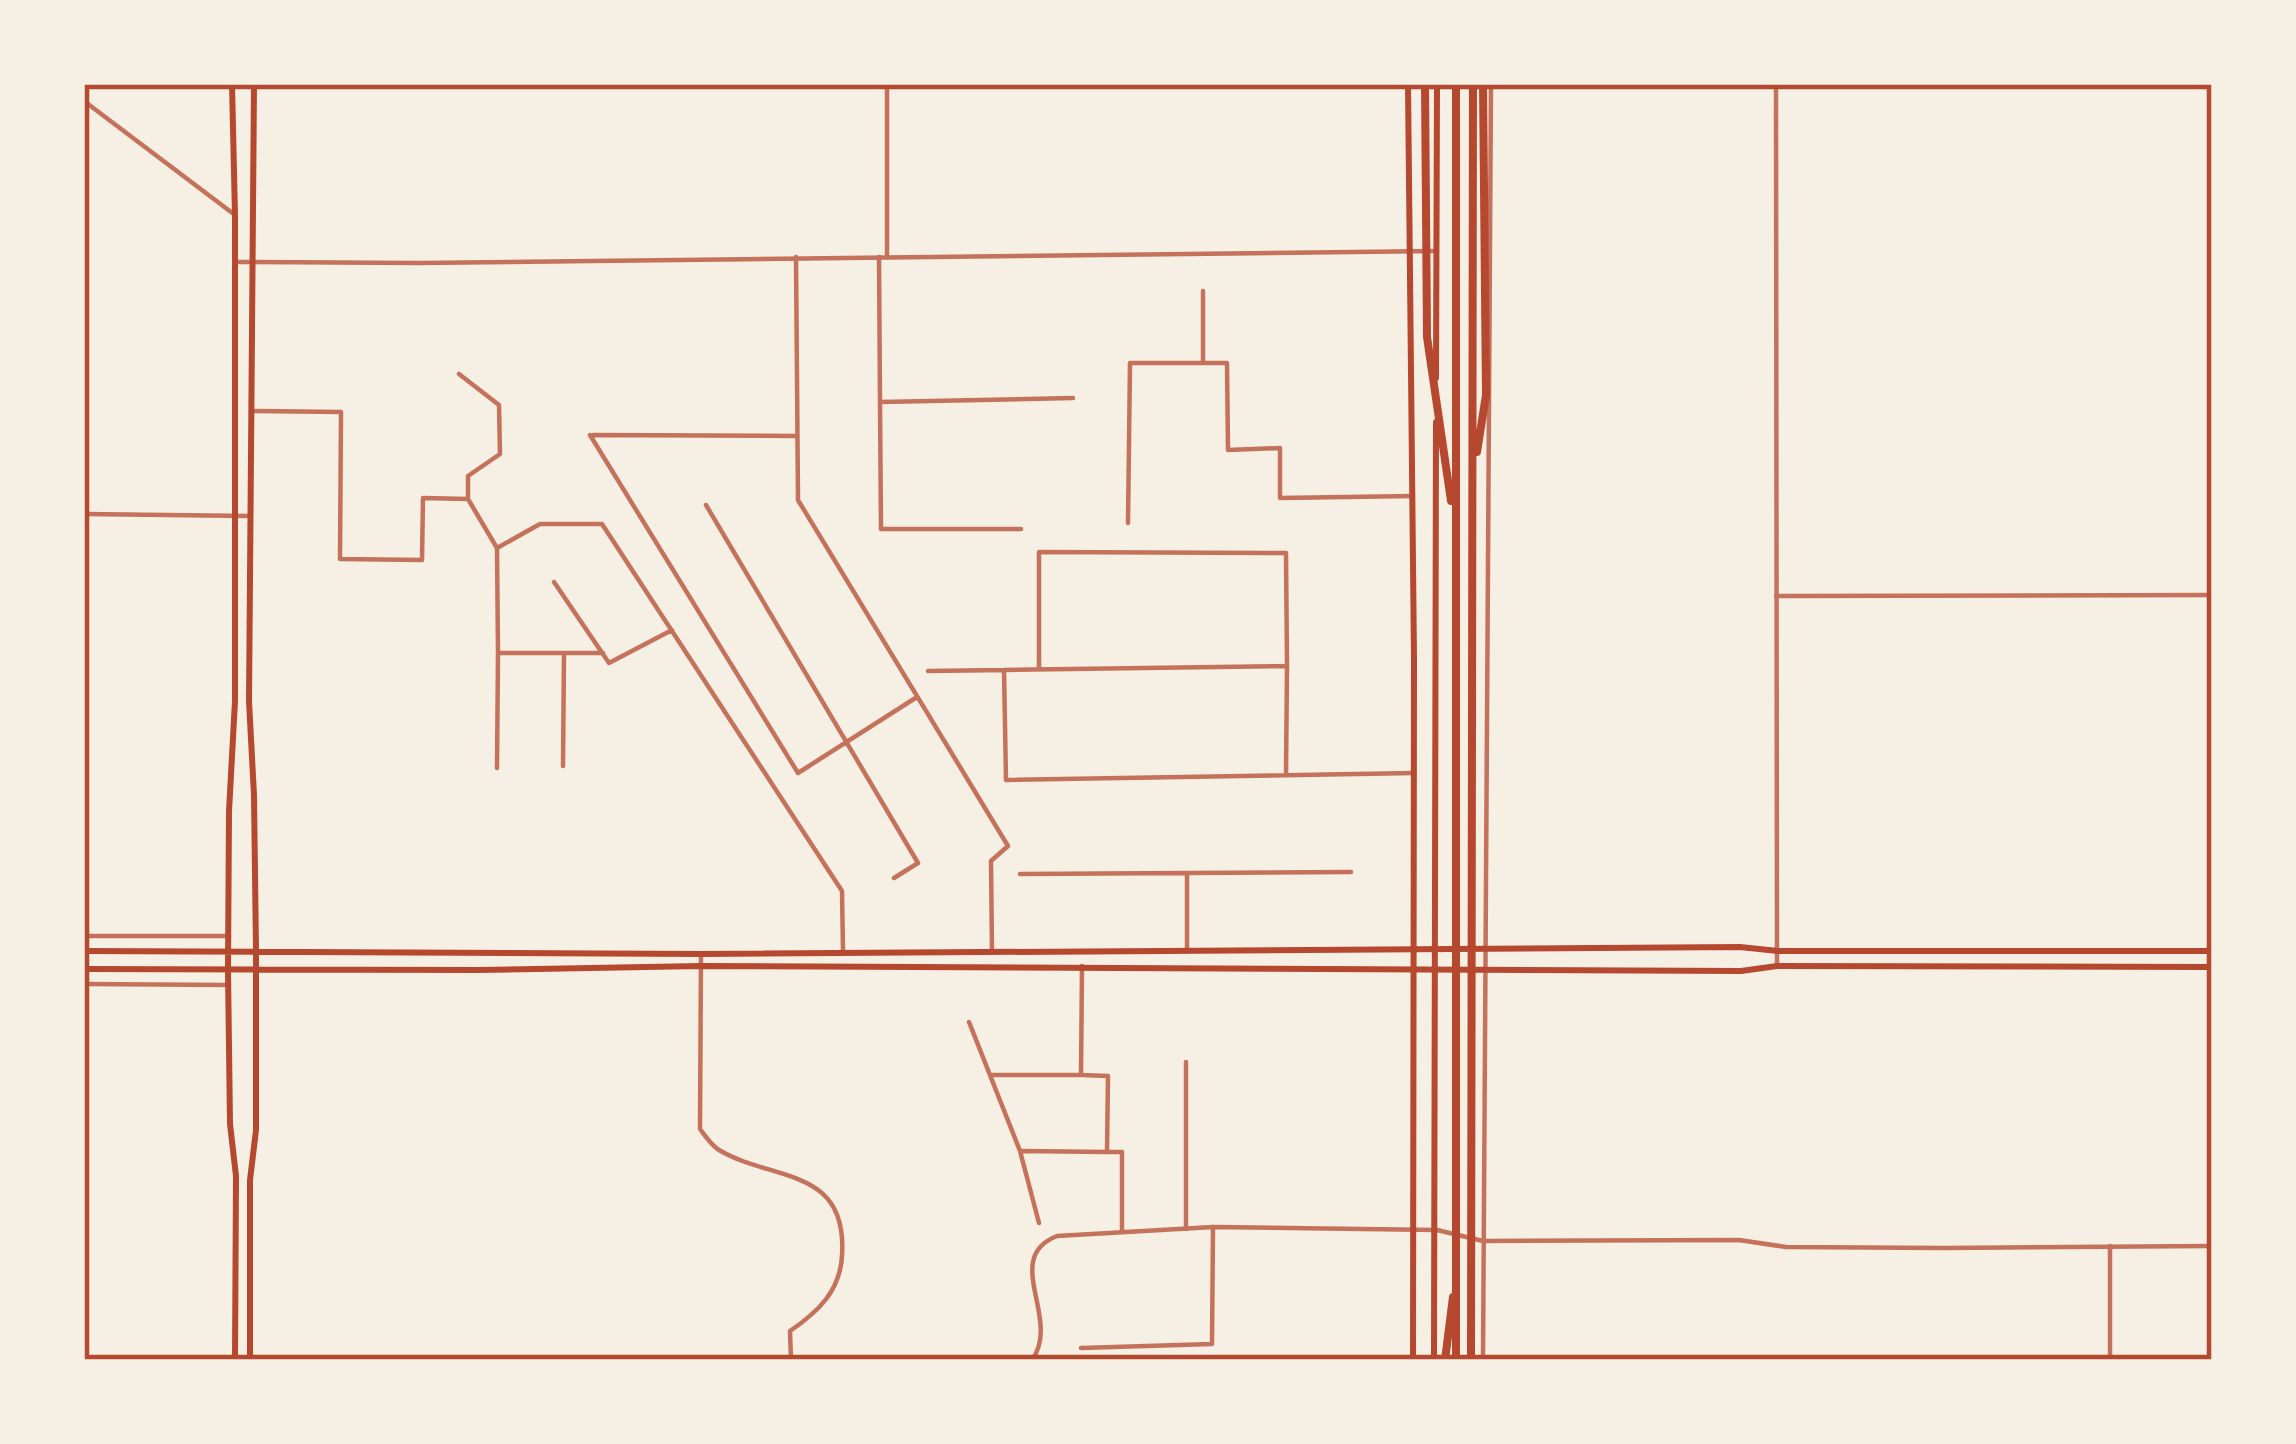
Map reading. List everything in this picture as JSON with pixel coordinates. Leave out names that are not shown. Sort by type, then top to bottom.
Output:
[{"type":"highway","points":[[1425,84],[1427,337],[1455,525]]},
{"type":"highway","points":[[1456,84],[1456,1360]]},
{"type":"highway","points":[[1471,1360],[1473,84]]},
{"type":"highway","points":[[1473,483],[1486,395],[1487,84]]},
{"type":"highway","points":[[1445,1360],[1456,1260]]},
{"type":"main road","points":[[232,84],[235,701],[228,985],[230,1124],[236,1176],[235,1360]]},
{"type":"main road","points":[[250,1360],[250,1180],[256,1130],[249,700],[254,84]]},
{"type":"main road","points":[[1408,84],[1413,1360]]},
{"type":"main road","points":[[1435,1360],[1437,84]]},
{"type":"main road","points":[[84,951],[701,954],[1740,947],[1778,951],[2212,951]]},
{"type":"main road","points":[[84,969],[2212,967]]},
{"type":"street","points":[[887,84],[887,257]]},
{"type":"street","points":[[1483,1360],[1487,84]]},
{"type":"street","points":[[1776,84],[1778,966]]},
{"type":"street","points":[[84,101],[235,215]]},
{"type":"street","points":[[235,262],[1436,251]]},
{"type":"street","points":[[879,256],[881,530],[1021,529]]},
{"type":"street","points":[[796,257],[798,500],[1008,846],[991,861],[992,952]]},
{"type":"street","points":[[1203,291],[1203,363]]},
{"type":"street","points":[[1128,523],[1130,363],[1226,363],[1228,450],[1280,448],[1280,498],[1413,496]]},
{"type":"street","points":[[459,374],[499,405],[500,454],[468,476],[468,499],[497,548],[497,769]]},
{"type":"street","points":[[880,402],[1072,398]]},
{"type":"street","points":[[250,412],[341,412],[340,559],[422,560],[423,498],[468,499]]},
{"type":"street","points":[[797,436],[590,435],[798,772],[916,697]]},
{"type":"street","points":[[706,505],[918,863],[894,878]]},
{"type":"street","points":[[84,514],[250,515]]},
{"type":"street","points":[[497,548],[540,524],[602,524],[842,891],[843,951]]},
{"type":"street","points":[[1039,669],[1039,552],[1286,553],[1286,775]]},
{"type":"street","points":[[554,582],[610,663],[672,630]]},
{"type":"street","points":[[1776,596],[2212,595]]},
{"type":"street","points":[[498,653],[603,653]]},
{"type":"street","points":[[563,766],[564,653]]},
{"type":"street","points":[[928,671],[1287,666]]},
{"type":"street","points":[[1004,670],[1006,780],[1414,773]]},
{"type":"street","points":[[1187,872],[1187,951]]},
{"type":"street","points":[[1020,874],[1352,872]]},
{"type":"street","points":[[84,936],[229,936]]},
{"type":"street","points":[[701,954],[700,1130],[716,1148],[807,1180],[832,1204],[843,1239],[841,1269],[831,1295],[812,1316],[790,1330],[790,1360]]},
{"type":"street","points":[[1081,1076],[1082,966]]},
{"type":"street","points":[[84,984],[228,985]]},
{"type":"street","points":[[969,1022],[1020,1150],[1039,1223]]},
{"type":"street","points":[[1186,1062],[1186,1229]]},
{"type":"street","points":[[992,1075],[1108,1076],[1107,1152]]},
{"type":"street","points":[[1020,1150],[1122,1152],[1122,1234]]},
{"type":"street","points":[[1081,1348],[1212,1344],[1213,1227]]},
{"type":"street","points":[[1032,1360],[1041,1348],[1043,1331],[1031,1263],[1044,1241],[1057,1236],[1213,1227],[1436,1230],[1483,1241],[1739,1240],[1808,1247],[2212,1246]]},
{"type":"street","points":[[2110,1246],[2110,1360]]}]
